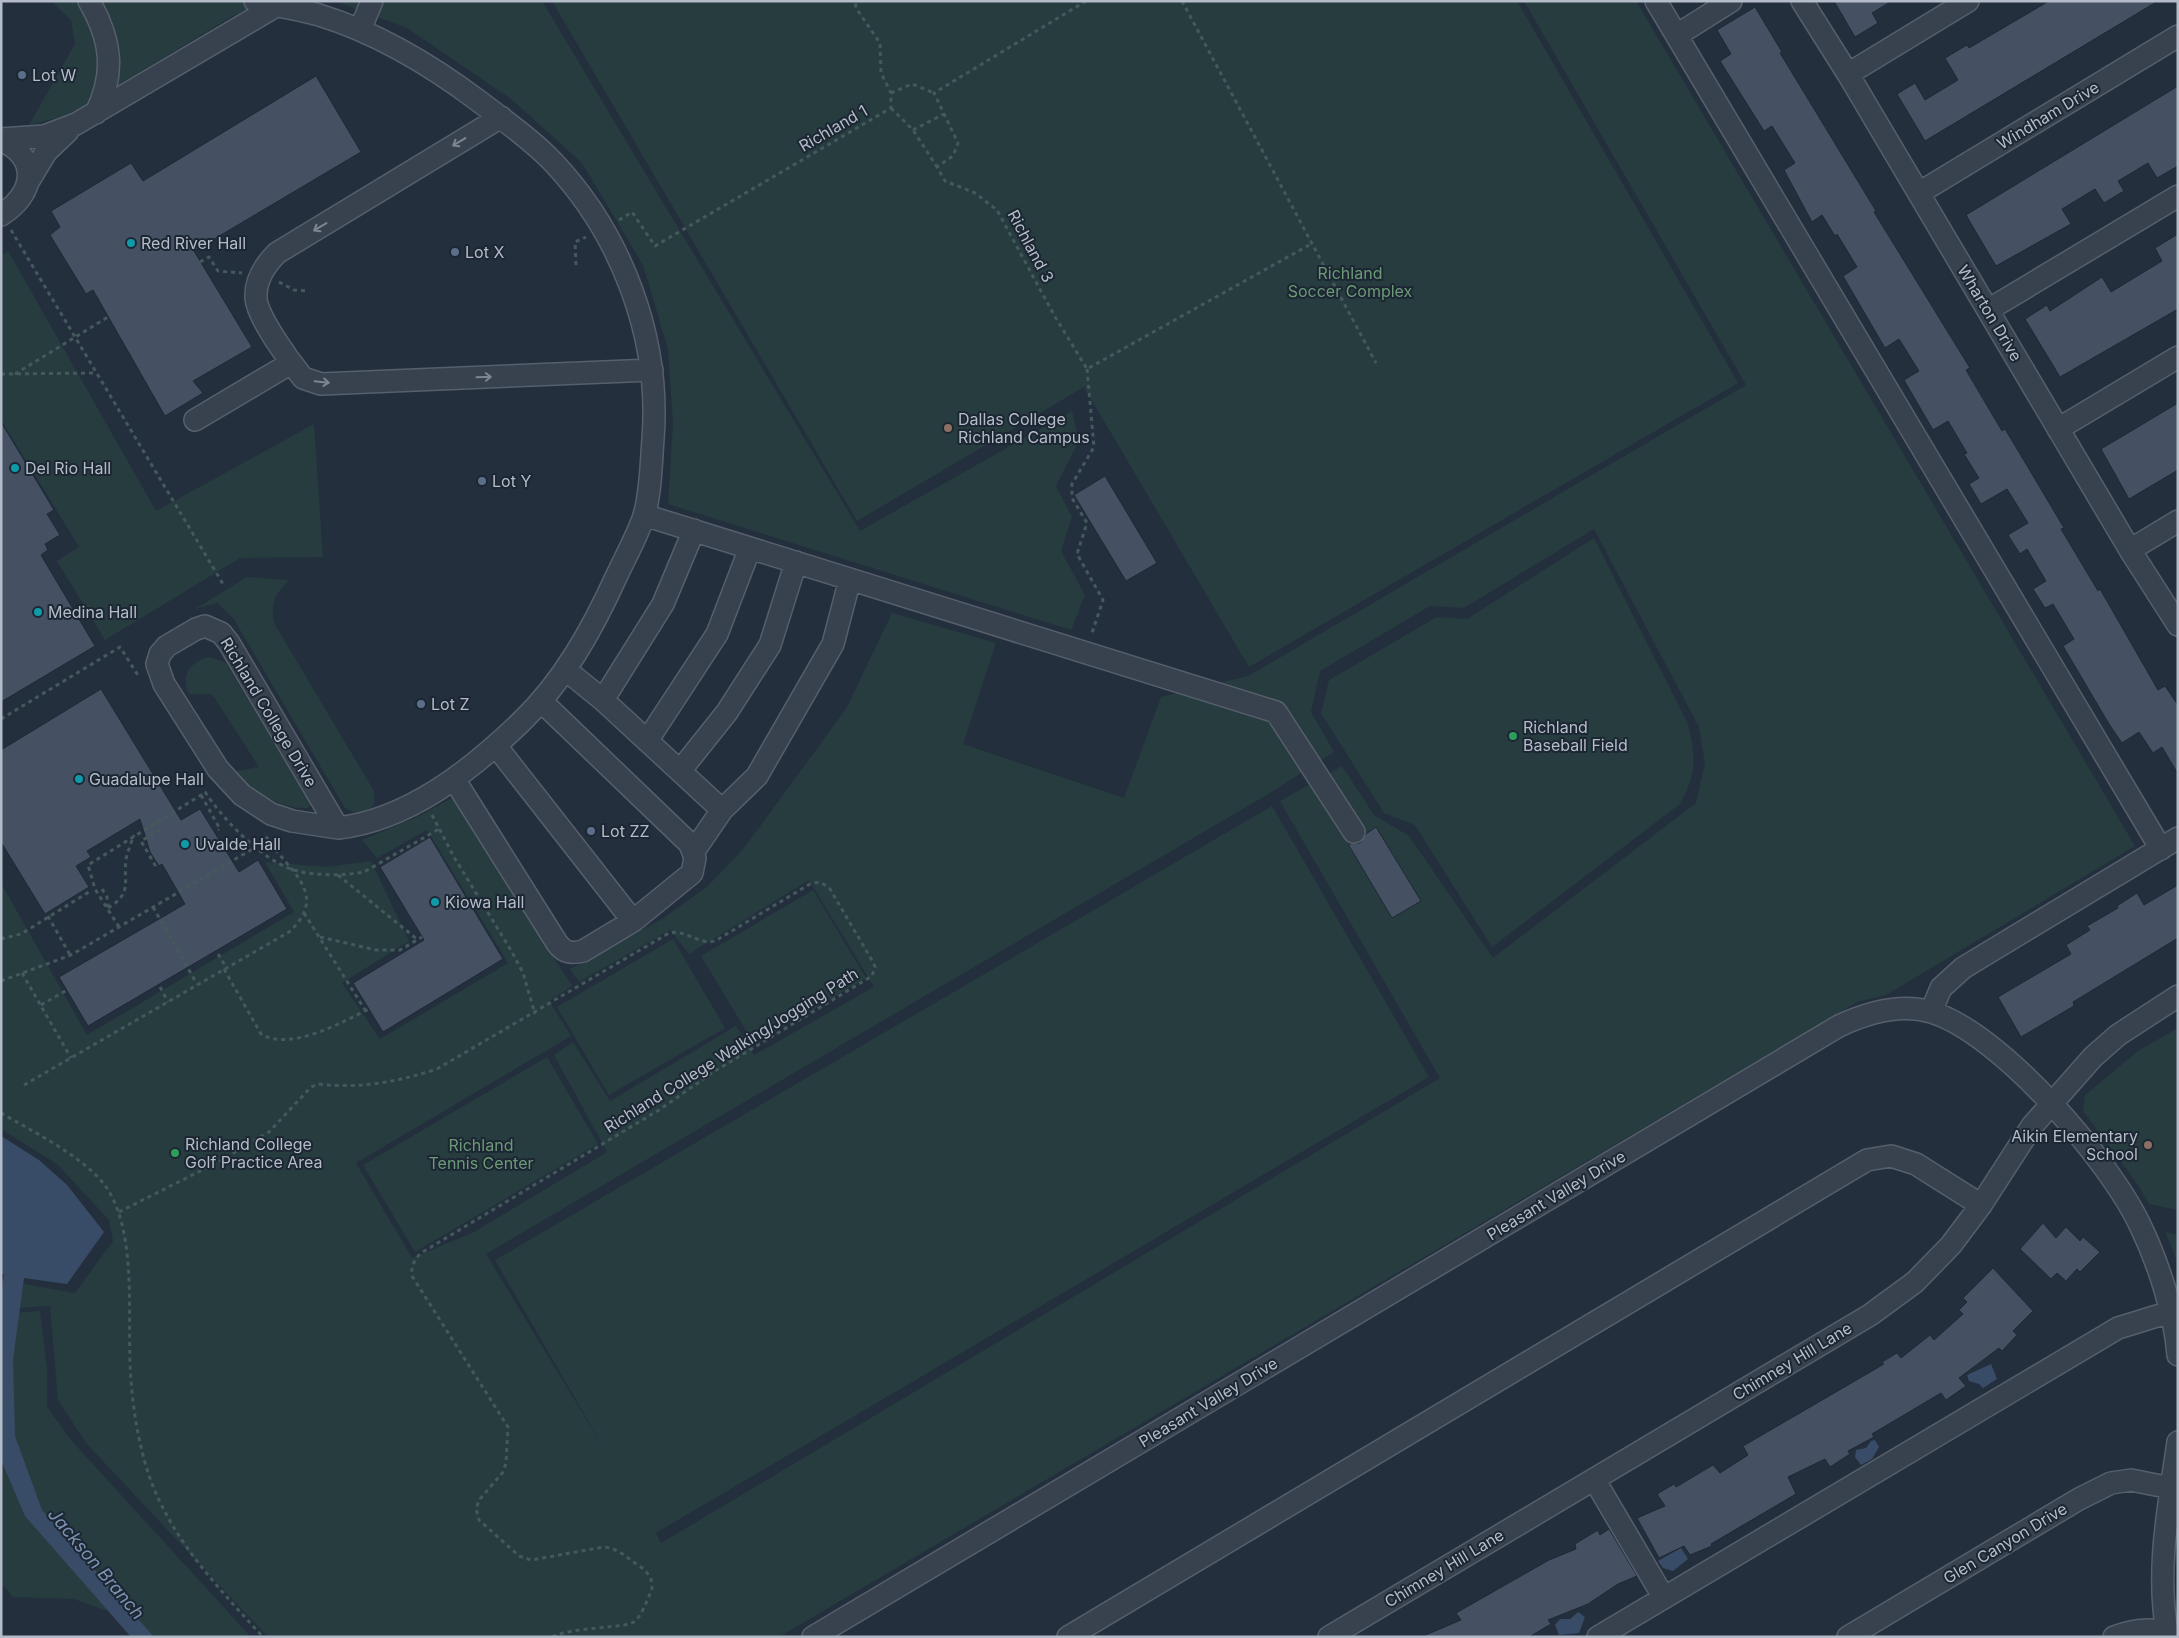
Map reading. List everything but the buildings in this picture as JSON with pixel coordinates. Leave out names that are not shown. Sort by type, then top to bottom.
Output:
[{"type":"street","points":[[89,1],[107,40],[110,68],[104,96],[96,113]]},
{"type":"street","name":"Richland College Drive","points":[[255,1],[318,15],[360,30],[401,49],[452,81],[500,117],[552,161],[581,195],[604,228],[621,262],[633,295],[652,370],[655,418],[650,482],[644,515],[599,615],[566,670],[540,701],[496,746],[454,779],[423,797],[381,819],[360,826],[338,828],[292,821],[271,814],[253,803],[234,787],[218,769],[172,699],[157,664],[160,654],[167,646],[196,629],[205,626],[221,633],[229,643],[338,828]]},
{"type":"street","points":[[360,30],[372,1]]},
{"type":"street","points":[[1656,1],[2169,844],[1963,968],[1941,988],[1931,1012]]},
{"type":"street","points":[[1677,35],[1731,1]]},
{"type":"street","name":"Wharton Drive","points":[[1802,1],[1848,74],[2130,550],[2178,625]]},
{"type":"street","points":[[1848,74],[1968,1]]},
{"type":"street","points":[[1,139],[37,138],[58,133],[96,113],[276,6]]},
{"type":"street","name":"Windham Drive","points":[[1918,193],[2178,36]]},
{"type":"street","points":[[500,117],[277,253],[266,264],[260,277],[256,298],[262,316],[291,363],[303,378],[321,384],[652,370]]},
{"type":"street","points":[[6,222],[24,195],[28,182],[46,152],[59,137],[76,124]]},
{"type":"street","points":[[1,139],[14,146],[23,156],[28,169],[28,182]]},
{"type":"street","points":[[1988,310],[2178,196]]},
{"type":"street","points":[[2058,429],[2178,357]]},
{"type":"street","points":[[195,420],[291,363]]},
{"type":"street","points":[[644,515],[1276,712],[1354,832]]},
{"type":"street","points":[[2130,550],[2178,521]]},
{"type":"street","points":[[603,700],[663,604],[694,530]]},
{"type":"street","points":[[647,741],[717,634],[750,548]]},
{"type":"street","points":[[680,771],[728,712],[770,645],[796,562]]},
{"type":"street","points":[[694,851],[722,810],[757,776],[834,644],[850,579]]},
{"type":"street","points":[[566,670],[603,700],[722,810]]},
{"type":"street","points":[[454,779],[561,948],[572,953],[583,951],[633,921],[692,873],[695,858],[690,844],[540,701]]},
{"type":"street","points":[[496,746],[633,921]]},
{"type":"street","name":"Chimney Hill Lane","points":[[1329,1637],[1870,1315],[1915,1282],[1950,1245],[1981,1205],[2032,1126],[2093,1057],[2118,1035],[2178,996]]},
{"type":"street","name":"Pleasant Valley Drive","points":[[813,1637],[1840,1026],[1881,1011],[1907,1009],[1931,1012],[1968,1030],[1995,1050],[2051,1104],[2091,1151],[2120,1191],[2140,1224],[2165,1289],[2178,1355]]},
{"type":"street","points":[[1068,1637],[1867,1160],[1891,1156],[1916,1164],[1981,1205]]},
{"type":"street","points":[[1598,1637],[2118,1328],[2170,1312]]},
{"type":"street","points":[[2114,1637],[2131,1630],[2148,1629],[2167,1635],[2163,1586],[2164,1553],[2178,1442]]},
{"type":"street","points":[[1594,1479],[1664,1598]]},
{"type":"street","name":"Glen Canyon Drive","points":[[1848,1637],[2111,1482],[2131,1480],[2171,1488]]},
{"type":"path","name":"Richland 1","points":[[618,220],[632,212],[655,246],[891,108],[891,93],[881,73],[880,44],[856,8],[855,1]]},
{"type":"path","points":[[934,93],[1086,1]]},
{"type":"path","points":[[1182,1],[1310,244],[1376,363]]},
{"type":"path","points":[[891,93],[912,84],[934,93],[958,144],[953,156],[937,168]]},
{"type":"path","points":[[891,108],[913,130],[944,114]]},
{"type":"path","name":"Richland 3","points":[[913,130],[945,181],[975,192],[997,210],[1054,315],[1087,370]]},
{"type":"path","points":[[6,222],[223,584]]},
{"type":"path","points":[[576,265],[575,242],[588,236]]},
{"type":"path","points":[[1085,652],[1103,600],[1077,554],[1087,523],[1072,498],[1072,484],[1094,447],[1087,370],[1310,244]]},
{"type":"path","points":[[200,262],[209,256],[218,271],[245,274]]},
{"type":"path","points":[[272,279],[294,290],[307,290]]},
{"type":"path","points":[[15,374],[108,317]]},
{"type":"path","points":[[1,374],[97,373]]},
{"type":"path","points":[[1,719],[120,647]]},
{"type":"path","points":[[131,664],[138,661]]},
{"type":"path","points":[[119,927],[95,889],[88,865],[207,791],[226,820],[256,847],[293,870],[351,875],[364,872],[439,829]]},
{"type":"path","points":[[201,795],[220,829],[218,830]]},
{"type":"path","points":[[423,797],[439,829],[523,973],[534,1014]]},
{"type":"path","points":[[24,1085],[289,932],[298,923],[304,913],[307,900],[304,887],[293,870],[266,837],[259,824],[253,803]]},
{"type":"path","points":[[156,822],[160,830],[142,841],[155,865],[157,864]]},
{"type":"path","points":[[108,908],[122,896],[126,888],[126,860],[134,835]]},
{"type":"path","points":[[1,981],[70,955],[256,847]]},
{"type":"path","points":[[337,874],[418,940]]},
{"type":"path","name":"Richland College Walking/Jogging Path","points":[[119,1212],[220,1161],[268,1132],[311,1087],[318,1084],[364,1087],[427,1072],[459,1058],[669,933],[676,932],[701,941],[715,941],[816,882],[824,883],[830,889],[875,967],[872,976],[868,980],[722,1066],[659,1110],[421,1252],[414,1260],[411,1268],[412,1276],[508,1427],[506,1463],[503,1472],[480,1498],[476,1508],[479,1520],[519,1556],[540,1560],[604,1547],[613,1548],[644,1569],[652,1582],[652,1590],[639,1617],[631,1624],[588,1627],[552,1637]]},
{"type":"path","points":[[102,890],[107,898],[108,908]]},
{"type":"path","points":[[1,939],[21,934],[89,892]]},
{"type":"path","points":[[154,907],[197,984]]},
{"type":"path","points":[[218,954],[261,1034],[269,1039],[314,1034],[367,1009],[304,913]]},
{"type":"path","points":[[48,916],[70,955]]},
{"type":"path","points":[[320,937],[376,950],[400,950],[422,937]]},
{"type":"path","points":[[22,973],[71,1058]]},
{"type":"path","points":[[160,987],[168,1002]]},
{"type":"path","points":[[41,1006],[67,990]]},
{"type":"path","points":[[1,1113],[71,1156],[106,1186],[119,1212],[125,1249],[130,1300],[131,1379],[143,1453],[152,1484],[172,1526],[189,1553],[263,1637]]},
{"type":"green space","points":[[51,1],[264,1],[229,18],[69,115],[29,125],[75,44],[71,20]]},
{"type":"green space","points":[[335,1],[542,1],[860,531],[1072,411],[1079,441],[1056,486],[1072,517],[1061,551],[1085,595],[1071,630],[668,504],[673,423],[668,349],[643,265],[582,163],[511,99],[407,28]]},
{"type":"green space","name":"Richland Soccer Complex","points":[[552,1],[1517,1],[1738,383],[1249,667],[1084,387],[857,521]]},
{"type":"green space","points":[[1524,1],[1636,1],[2135,846],[1886,995],[1857,1002],[779,1637],[268,1637],[86,1443],[58,1400],[50,1306],[1,1309],[1,1280],[75,1293],[113,1241],[109,1220],[57,1164],[1,1129],[1,883],[87,1035],[294,912],[265,862],[327,867],[371,861],[409,941],[342,983],[380,1039],[508,963],[427,830],[377,858],[362,840],[419,816],[452,798],[572,986],[549,1001],[571,1036],[356,1163],[412,1258],[474,1232],[607,1152],[554,1055],[573,1042],[610,1101],[736,1026],[754,1055],[874,987],[809,880],[689,954],[670,930],[579,982],[570,969],[662,919],[708,886],[744,848],[846,709],[892,613],[996,643],[963,744],[1124,798],[1161,697],[1248,676],[1746,385]],"holes":[[[1594,529],[1699,727],[1705,763],[1696,803],[1493,958],[1409,836],[1374,815],[1342,766],[1280,801],[1440,1078],[661,1543],[656,1533],[1429,1077],[1272,806],[495,1260],[605,1450],[486,1254],[1270,793],[1334,752],[1311,712],[1320,671],[1430,606],[1464,608]]]},
{"type":"green space","points":[[8,251],[156,511],[314,424],[323,557],[240,558],[105,640],[57,561],[79,547],[1,420],[1,256]]},
{"type":"green space","name":"Richland Baseball Field","points":[[1594,538],[1688,724],[1693,746],[1693,765],[1690,783],[1680,804],[1492,947],[1415,825],[1384,813],[1321,713],[1329,680],[1437,617],[1467,619]]},
{"type":"green space","points":[[247,577],[289,580],[277,595],[273,604],[274,623],[374,791],[374,805],[367,810],[353,812],[345,808],[233,618],[217,603],[195,609]]},
{"type":"green space","points":[[209,657],[225,662],[311,804],[308,808],[298,808],[277,803],[250,786],[236,771],[259,767],[212,694],[189,694],[186,687],[188,670],[197,662]]},
{"type":"green space","points":[[813,890],[866,978],[754,1044],[701,956]]},
{"type":"green space","points":[[673,939],[725,1028],[609,1095],[557,1007]]},
{"type":"green space","name":"Aikin Elementary School","points":[[2178,1028],[2178,1210],[2149,1204],[2136,1182],[2083,1111],[2085,1095],[2138,1051]]},
{"type":"green space","name":"Richland Tennis Center","points":[[547,1057],[598,1144],[415,1252],[363,1165]]},
{"type":"green space","points":[[2165,1232],[2178,1235],[2178,1263]]},
{"type":"green space","points":[[40,1311],[47,1369],[47,1406],[69,1438],[251,1637],[132,1637],[113,1613],[74,1599],[13,1597],[1,1583],[1,1314]]},
{"type":"water","points":[[1,1136],[39,1160],[67,1185],[104,1232],[67,1284],[24,1278],[13,1360],[15,1436],[42,1510],[154,1637],[131,1637],[25,1516],[1,1460],[1,1296],[4,1274],[1,1274]]},
{"type":"water","points":[[1991,1364],[1997,1379],[1983,1388],[1979,1384],[1969,1381],[1967,1375]]},
{"type":"water","points":[[1875,1440],[1879,1447],[1872,1459],[1861,1465],[1855,1457],[1856,1450],[1866,1448],[1871,1441]]},
{"type":"water","points":[[1681,1548],[1688,1559],[1673,1571],[1663,1568],[1658,1561]]},
{"type":"water","points":[[1578,1612],[1585,1617],[1579,1633],[1559,1635],[1555,1625],[1560,1619],[1570,1619]]},
{"type":"place","name":"Lot W","points":[[22,75]]},
{"type":"place","name":"Red River Hall","points":[[131,243]]},
{"type":"place","name":"Lot X","points":[[455,252]]},
{"type":"place","name":"Dallas College Richland Campus","points":[[948,428]]},
{"type":"place","name":"Del Rio Hall","points":[[15,468]]},
{"type":"place","name":"Lot Y","points":[[482,481]]},
{"type":"place","name":"Medina Hall","points":[[38,612]]},
{"type":"place","name":"Lot Z","points":[[421,704]]},
{"type":"place","name":"Richland Baseball Field","points":[[1513,736]]},
{"type":"place","name":"Guadalupe Hall","points":[[79,779]]},
{"type":"place","name":"Lot ZZ","points":[[591,831]]},
{"type":"place","name":"Uvalde Hall","points":[[185,844]]},
{"type":"place","name":"Kiowa Hall","points":[[435,902]]},
{"type":"place","name":"Aikin Elementary School","points":[[2148,1145]]},
{"type":"place","name":"Richland College Golf Practice Area","points":[[175,1153]]},
{"type":"water label","name":"Jackson Branch","points":[[96,1564]]}]
